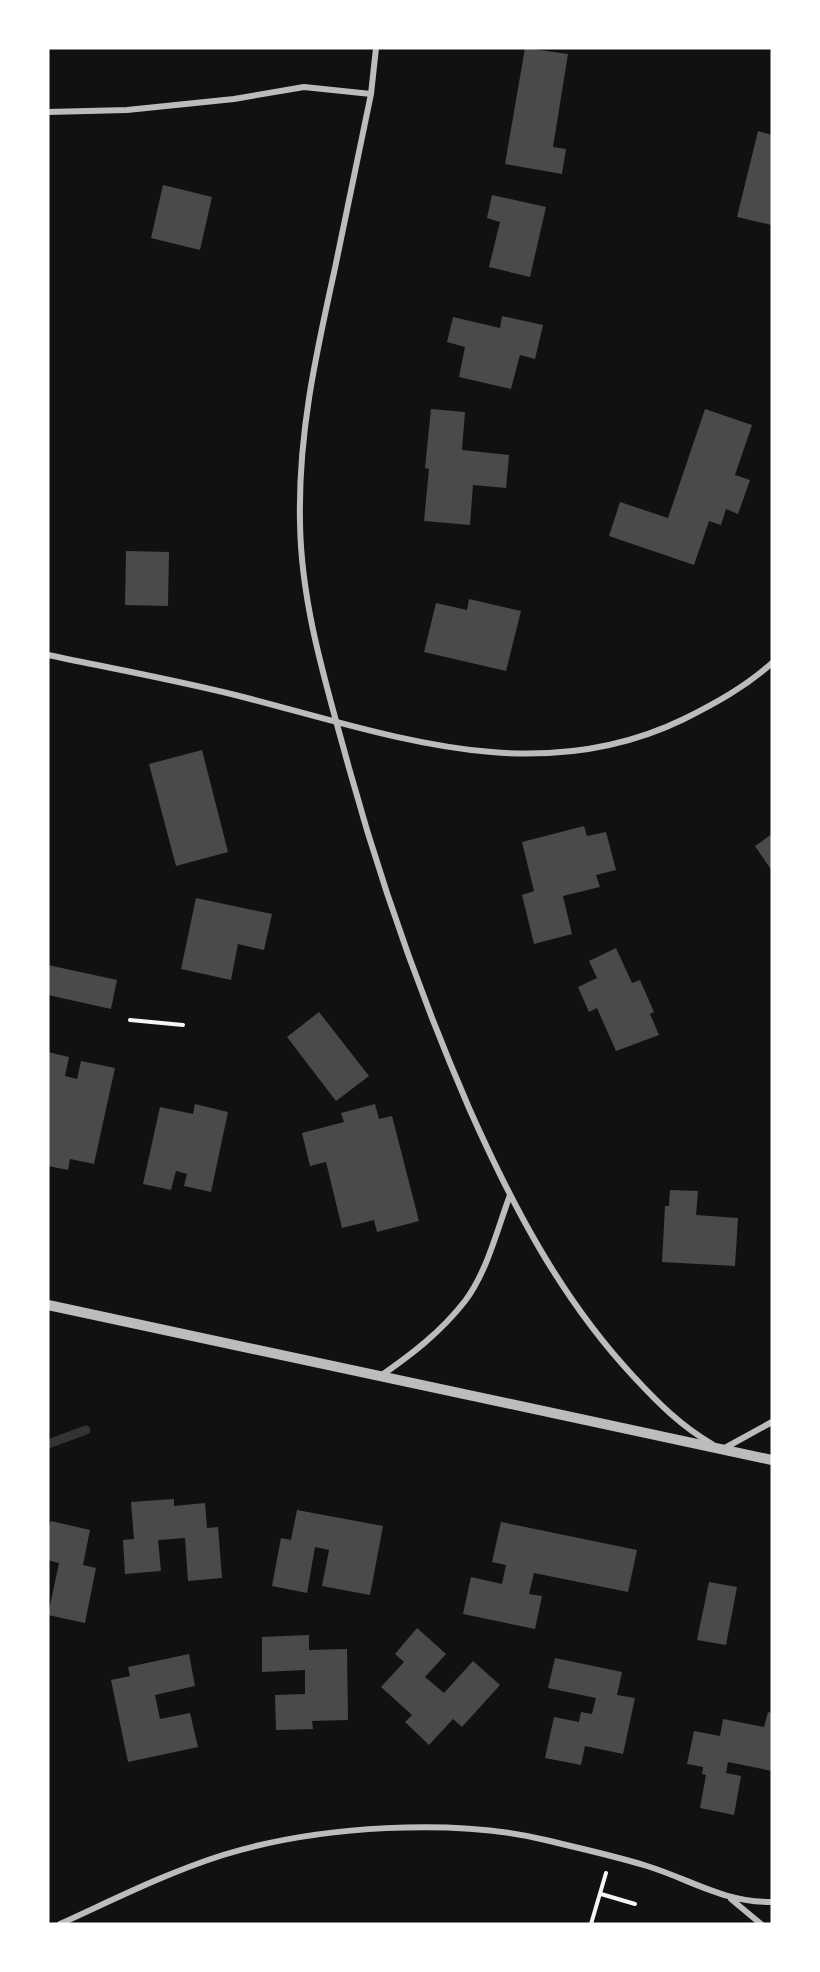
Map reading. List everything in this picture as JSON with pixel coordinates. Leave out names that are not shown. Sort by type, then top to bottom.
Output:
[{"type":"street","points":[[376,48],[371,94],[309,382],[300,462],[300,526],[306,591],[316,649],[373,854],[408,957],[450,1064],[510,1195],[556,1277],[584,1320],[663,1408],[689,1430],[722,1450]]},
{"type":"street","points":[[48,112],[137,109],[234,99],[304,87],[371,94]]},
{"type":"street","points":[[48,655],[233,694],[445,748],[533,755],[566,754],[600,748],[667,727],[715,704],[772,663]]},
{"type":"street","points":[[377,1378],[415,1352],[466,1300],[482,1270],[510,1195]]},
{"type":"street","points":[[48,1305],[377,1378],[772,1460]]},
{"type":"street","points":[[722,1450],[772,1422]]},
{"type":"street","points":[[60,1924],[157,1879],[224,1855],[292,1839],[370,1828],[460,1828],[547,1840],[647,1866],[730,1899],[761,1924]]},
{"type":"street","points":[[730,1899],[772,1902]]},
{"type":"path","points":[[130,1020],[183,1025]]},
{"type":"path","points":[[591,1924],[610,1856]]},
{"type":"path","points":[[601,1894],[635,1904]]},
{"type":"building","points":[[525,48],[568,54],[553,147],[566,149],[562,174],[505,164]]},
{"type":"building","points":[[758,131],[772,135],[772,225],[737,217]]},
{"type":"building","points":[[163,185],[212,197],[200,250],[151,238]]},
{"type":"building","points":[[492,195],[546,207],[530,277],[489,267],[500,222],[487,218]]},
{"type":"building","points":[[502,316],[543,325],[535,359],[520,355],[511,389],[459,377],[465,347],[447,342],[453,317],[500,328]]},
{"type":"building","points":[[431,409],[465,412],[462,450],[509,455],[506,488],[473,485],[470,525],[424,521],[429,469],[425,468]]},
{"type":"building","points":[[705,409],[752,425],[735,475],[750,480],[738,514],[726,509],[721,525],[709,521],[694,565],[609,536],[620,502],[668,518]]},
{"type":"building","points":[[126,551],[169,552],[168,606],[125,605]]},
{"type":"building","points":[[469,599],[521,611],[506,671],[424,652],[436,603],[467,610]]},
{"type":"building","points":[[202,750],[228,852],[176,866],[149,764]]},
{"type":"building","points":[[584,826],[587,836],[606,832],[616,870],[596,875],[600,887],[563,896],[572,934],[534,944],[522,895],[534,891],[522,842]]},
{"type":"building","points":[[772,834],[772,871],[755,846]]},
{"type":"building","points":[[196,898],[272,914],[264,950],[238,944],[231,980],[181,969]]},
{"type":"building","points":[[616,948],[632,983],[640,980],[654,1012],[650,1014],[659,1035],[616,1051],[597,1008],[589,1012],[578,987],[597,978],[589,961]]},
{"type":"building","points":[[48,965],[117,980],[111,1009],[48,995]]},
{"type":"building","points":[[319,1012],[369,1076],[336,1101],[287,1037]]},
{"type":"building","points":[[48,1052],[69,1057],[65,1076],[77,1079],[81,1061],[115,1068],[94,1164],[70,1159],[68,1170],[48,1166]]},
{"type":"building","points":[[195,1104],[228,1112],[211,1192],[184,1186],[187,1174],[176,1171],[171,1190],[143,1184],[160,1107],[193,1114]]},
{"type":"building","points":[[375,1104],[379,1119],[392,1116],[419,1221],[377,1232],[374,1220],[342,1228],[326,1162],[310,1166],[302,1133],[344,1122],[341,1113]]},
{"type":"building","points":[[670,1190],[698,1191],[696,1215],[738,1218],[735,1266],[662,1262],[665,1206],[669,1206]]},
{"type":"building","points":[[174,1499],[174,1506],[205,1503],[207,1528],[218,1527],[222,1578],[188,1581],[185,1538],[158,1540],[161,1571],[125,1574],[123,1540],[134,1539],[131,1502]]},
{"type":"building","points":[[297,1510],[383,1526],[370,1595],[322,1586],[329,1550],[315,1547],[307,1593],[272,1586],[281,1538],[291,1540]]},
{"type":"building","points":[[51,1521],[90,1530],[83,1565],[96,1568],[85,1623],[48,1615],[59,1563],[48,1560],[48,1527]]},
{"type":"building","points":[[501,1522],[637,1550],[628,1592],[534,1573],[529,1594],[542,1596],[535,1629],[463,1614],[471,1577],[502,1584],[506,1565],[492,1562]]},
{"type":"building","points":[[709,1582],[737,1587],[726,1645],[697,1640]]},
{"type":"building","points":[[417,1628],[446,1654],[425,1677],[444,1693],[473,1661],[500,1685],[462,1727],[453,1719],[429,1745],[405,1722],[412,1715],[381,1687],[404,1662],[395,1654]]},
{"type":"building","points":[[309,1635],[309,1650],[347,1649],[348,1720],[312,1721],[313,1729],[276,1730],[275,1695],[305,1694],[305,1670],[262,1672],[262,1637]]},
{"type":"building","points":[[189,1654],[195,1686],[155,1695],[160,1719],[190,1713],[198,1747],[128,1762],[111,1680],[130,1676],[128,1667]]},
{"type":"building","points":[[555,1658],[622,1672],[617,1695],[635,1698],[623,1754],[585,1746],[581,1765],[545,1758],[554,1717],[579,1722],[581,1712],[592,1714],[596,1698],[548,1688]]},
{"type":"building","points":[[768,1712],[772,1713],[772,1771],[728,1762],[726,1773],[741,1776],[734,1815],[700,1808],[706,1775],[702,1774],[703,1767],[687,1764],[694,1731],[720,1736],[723,1719],[764,1727]]},
{"type":"waterway","points":[[48,1444],[86,1430]]}]
